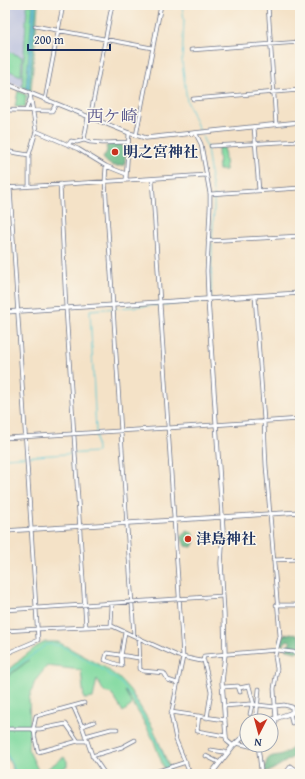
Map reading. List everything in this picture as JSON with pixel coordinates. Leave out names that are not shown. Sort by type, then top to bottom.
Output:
[{"type":"main road","points":[[279,717],[300,710]]},
{"type":"main road","points":[[211,774],[239,740]]},
{"type":"street","points":[[45,100],[63,5]]},
{"type":"street","points":[[84,140],[112,5]]},
{"type":"street","points":[[136,136],[161,5]]},
{"type":"street","points":[[268,5],[276,125]]},
{"type":"street","points":[[36,26],[152,48]]},
{"type":"street","points":[[191,50],[300,42]]},
{"type":"street","points":[[5,83],[136,136],[151,138],[300,122]]},
{"type":"street","points":[[193,98],[300,90]]},
{"type":"street","points":[[26,110],[30,94]]},
{"type":"street","points":[[29,186],[29,155],[36,131],[30,94]]},
{"type":"street","points":[[5,110],[52,111],[56,104]]},
{"type":"street","points":[[254,127],[259,191]]},
{"type":"street","points":[[36,131],[68,145],[106,166],[126,174]]},
{"type":"street","points":[[126,180],[129,133]]},
{"type":"street","points":[[196,134],[201,144],[210,194],[207,271],[223,534],[221,563],[225,654],[222,678],[226,736],[227,741],[234,745],[239,745]]},
{"type":"street","points":[[68,145],[71,141],[77,142],[84,140],[102,143],[128,142]]},
{"type":"street","points":[[211,146],[300,141]]},
{"type":"street","points":[[5,151],[29,155]]},
{"type":"street","points":[[106,166],[105,181],[134,636]]},
{"type":"street","points":[[5,188],[206,175]]},
{"type":"street","points":[[152,179],[183,657],[171,712],[175,737],[192,774]]},
{"type":"street","points":[[60,184],[73,434],[86,627]]},
{"type":"street","points":[[5,654],[38,640],[10,187]]},
{"type":"street","points":[[210,194],[300,188]]},
{"type":"street","points":[[208,241],[300,236]]},
{"type":"street","points":[[5,312],[300,293]]},
{"type":"street","points":[[255,296],[276,605],[280,636],[275,656],[277,669],[274,689],[275,713]]},
{"type":"street","points":[[5,438],[300,419]]},
{"type":"street","points":[[5,531],[300,512]]},
{"type":"street","points":[[273,560],[300,558]]},
{"type":"street","points":[[5,610],[223,596]]},
{"type":"street","points":[[111,626],[112,604]]},
{"type":"street","points":[[276,605],[300,605]]},
{"type":"street","points":[[5,631],[111,626],[183,657],[201,661],[203,660]]},
{"type":"street","points":[[126,632],[122,656],[122,666],[105,660],[107,653],[122,656],[139,658]]},
{"type":"street","points":[[139,638],[140,669],[143,671],[164,673],[168,680],[177,683]]},
{"type":"street","points":[[203,660],[204,656],[277,650],[300,653]]},
{"type":"street","points":[[203,660],[211,692],[208,718]]},
{"type":"street","points":[[223,687],[238,686],[239,688],[249,686],[255,705],[256,713]]},
{"type":"street","points":[[239,688],[240,692]]},
{"type":"street","points":[[251,713],[255,705],[259,689]]},
{"type":"street","points":[[84,703],[36,716],[33,730],[38,752],[78,741],[87,741]]},
{"type":"street","points":[[224,706],[255,705],[275,707],[284,705],[292,707],[292,723]]},
{"type":"street","points":[[73,706],[82,726],[92,756],[105,774]]},
{"type":"street","points":[[171,712],[225,720]]},
{"type":"street","points":[[199,716],[197,731],[226,736]]},
{"type":"street","points":[[82,726],[94,722]]},
{"type":"street","points":[[5,729],[33,730],[51,728],[66,724],[78,741]]},
{"type":"street","points":[[85,736],[111,729],[117,729]]},
{"type":"street","points":[[92,756],[122,747],[134,740]]},
{"type":"street","points":[[211,750],[224,752],[227,754]]},
{"type":"street","points":[[259,753],[262,770],[260,774]]},
{"type":"street","points":[[206,756],[220,763]]},
{"type":"street","points":[[149,774],[186,762]]},
{"type":"street","points":[[285,774],[290,766],[299,772]]},
{"type":"shaded area","points":[[5,5],[32,5],[25,89],[5,80]]},
{"type":"green space","points":[[27,5],[38,5],[31,91],[22,87]]},
{"type":"green space","points":[[5,50],[22,57],[21,76],[5,69]]},
{"type":"green space","points":[[18,91],[26,95],[25,107],[15,107]]},
{"type":"green space","points":[[120,143],[125,149],[125,165],[110,165],[103,158],[107,151],[106,146]]},
{"type":"green space","points":[[224,147],[226,170],[219,170],[218,148]]},
{"type":"green space","points":[[187,530],[193,532],[194,534],[195,541],[192,547],[185,546],[181,536],[186,533]]},
{"type":"green space","points":[[291,633],[299,636],[300,638],[300,649],[296,652],[287,650],[286,646],[291,643],[288,640],[284,643],[284,647],[281,644],[284,635]]},
{"type":"green space","points":[[45,642],[58,642],[104,667],[119,678],[130,690],[153,728],[172,774],[166,774],[153,739],[125,691],[132,705],[123,712],[112,694],[104,692],[97,679],[93,698],[84,699],[81,670],[47,666],[35,681],[29,699],[30,725],[28,749],[39,772],[41,773],[64,757],[67,761],[67,766],[58,771],[58,774],[15,774],[5,752],[5,743],[7,746],[5,741],[5,679],[29,660],[5,678],[5,672],[36,647]]},
{"type":"green space","points":[[300,738],[300,753],[270,771],[265,772],[267,760],[270,757],[280,755],[290,750]]},
{"type":"water","points":[[33,5],[36,5],[29,90],[26,89]]},
{"type":"waterway","points":[[182,5],[184,20],[182,62],[187,101],[200,132]]},
{"type":"waterway","points":[[28,94],[28,101]]},
{"type":"waterway","points":[[201,134],[207,148],[213,192]]},
{"type":"waterway","points":[[212,240],[214,195]]},
{"type":"waterway","points":[[211,298],[212,243]]},
{"type":"waterway","points":[[162,305],[206,301]]},
{"type":"waterway","points":[[5,458],[97,452],[90,310],[158,305]]},
{"type":"waterway","points":[[5,675],[46,645],[50,644],[61,646],[99,667],[121,683],[134,700],[159,746],[169,774]]},
{"type":"waterway","points":[[5,750],[17,774]]},
{"type":"place","name":"明之宮神社","points":[[115,152]]},
{"type":"place","name":"津島神社","points":[[188,539]]},
{"type":"district","name":"西ケ崎","points":[[112,116]]}]
